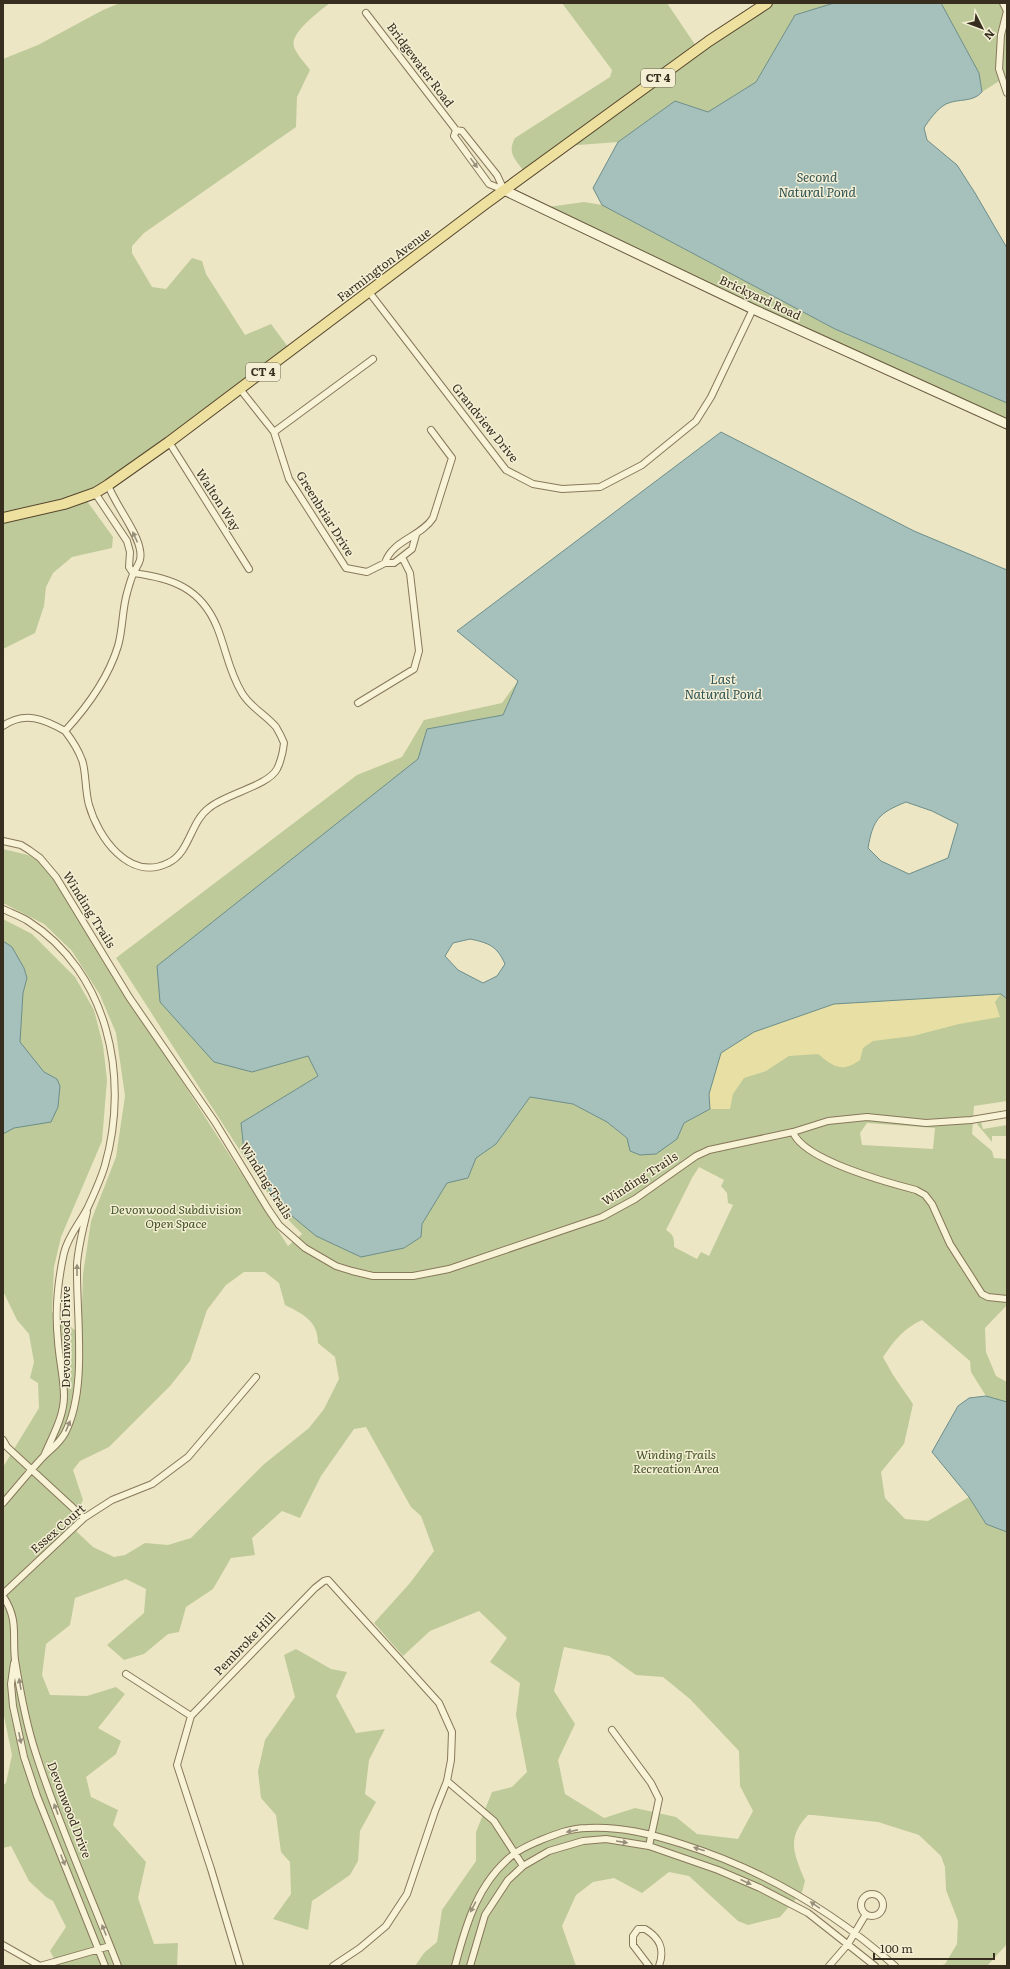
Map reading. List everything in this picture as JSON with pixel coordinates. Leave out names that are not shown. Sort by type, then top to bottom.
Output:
[{"type":"main road","name":"Farmington Avenue","points":[[3,518],[64,504],[95,493],[108,485],[169,442],[504,190],[709,41],[766,3]]},
{"type":"street","points":[[1004,3],[1007,11],[1001,35],[1000,69],[1007,93]]},
{"type":"street","name":"Bridgewater Road","points":[[366,12],[456,130],[462,131],[497,175],[504,190]]},
{"type":"street","name":"Bridgewater Road","points":[[456,130],[454,136],[489,184],[504,190]]},
{"type":"street","name":"Brickyard Road","points":[[504,190],[753,308],[1007,424]]},
{"type":"street","name":"Grandview Drive","points":[[369,292],[506,470],[533,484],[562,489],[600,487],[632,471],[662,450],[696,421],[711,397],[753,308]]},
{"type":"street","points":[[274,432],[372,359]]},
{"type":"street","name":"Greenbriar Drive","points":[[240,389],[274,432],[289,479],[346,568],[367,572],[385,563],[394,563],[412,549],[416,535]]},
{"type":"street","name":"Greenbriar Drive","points":[[385,563],[386,558],[397,546],[416,535],[429,524],[433,518],[452,458],[431,430]]},
{"type":"street","name":"Walton Way","points":[[169,442],[249,569]]},
{"type":"street","points":[[66,731],[98,691],[108,670],[117,647],[127,594],[134,573],[140,564],[140,550],[136,537],[112,498],[108,485]]},
{"type":"street","points":[[3,726],[12,720],[32,717],[48,721],[66,731],[75,744],[83,762],[84,782],[89,805],[100,830],[116,854],[133,864],[152,868],[169,863],[181,852],[197,820],[208,808],[226,797],[266,780],[276,771],[284,743],[276,728],[242,694],[233,675],[216,626],[205,607],[192,592],[179,583],[153,575],[134,573],[129,567],[130,552],[127,541],[95,493]]},
{"type":"street","points":[[358,703],[414,669],[419,651],[410,573],[402,557]]},
{"type":"street","name":"Winding Trails","points":[[3,841],[21,845],[29,850],[40,858],[56,877],[129,997],[215,1122],[279,1225],[305,1248],[336,1266],[373,1276],[395,1277],[413,1276],[449,1269],[602,1217],[635,1199],[696,1156],[705,1152],[793,1132],[828,1121],[842,1118],[867,1117],[926,1123],[971,1120],[1007,1114]]},
{"type":"street","name":"Devonwood Drive","points":[[3,909],[27,920],[47,935],[63,951],[81,974],[94,995],[109,1036],[115,1074],[111,1142],[104,1166],[87,1208],[72,1233],[64,1253],[58,1294],[57,1339],[64,1396],[58,1424],[44,1456]]},
{"type":"street","points":[[793,1132],[798,1140],[841,1166],[916,1190],[924,1195],[932,1204],[950,1244],[975,1286],[982,1294],[988,1297],[1007,1299]]},
{"type":"street","name":"Devonwood Drive","points":[[3,1503],[44,1456],[55,1448],[65,1434],[77,1396],[77,1264],[87,1208]]},
{"type":"street","name":"Essex Court","points":[[3,1595],[84,1518],[112,1500],[152,1484],[188,1457],[256,1378]]},
{"type":"street","points":[[3,1440],[7,1446],[84,1518]]},
{"type":"street","name":"Pembroke Hill","points":[[240,1966],[211,1869],[176,1765],[191,1716],[315,1588],[324,1581],[328,1580],[439,1703],[452,1732],[451,1760],[447,1781],[435,1811],[407,1894],[386,1926],[360,1948],[332,1966]]},
{"type":"street","name":"Devonwood Drive","points":[[3,1595],[10,1607],[15,1624],[15,1658],[22,1697],[36,1754],[118,1966]]},
{"type":"street","name":"Devonwood Drive","points":[[15,1658],[10,1684],[24,1757],[37,1796],[105,1966]]},
{"type":"street","points":[[126,1674],[191,1716]]},
{"type":"street","points":[[612,1730],[651,1783],[659,1799],[648,1846]]},
{"type":"street","points":[[447,1781],[494,1821],[523,1866]]},
{"type":"street","points":[[455,1966],[470,1914],[484,1886],[498,1869],[515,1853],[558,1833],[586,1828],[618,1828],[652,1834],[703,1851],[780,1885],[814,1904],[855,1933],[895,1966]]},
{"type":"street","points":[[470,1966],[485,1915],[508,1880],[523,1866],[549,1851],[582,1841],[606,1839],[648,1846],[718,1870],[760,1888],[808,1913],[875,1966]]},
{"type":"street","points":[[829,1966],[848,1944],[866,1914]]},
{"type":"street","points":[[649,1966],[633,1945],[632,1936],[638,1929],[645,1929],[659,1941],[662,1947],[662,1959],[659,1966]]},
{"type":"street","points":[[3,1945],[40,1966],[110,1946]]},
{"type":"green space","points":[[120,3],[330,3],[306,23],[296,35],[294,41],[295,50],[310,70],[297,97],[296,127],[144,233],[132,246],[132,253],[152,287],[166,289],[192,258],[202,261],[206,274],[245,335],[271,324],[291,351],[84,497],[113,537],[112,548],[72,557],[53,573],[46,587],[44,606],[35,633],[3,649],[3,59],[38,45],[103,10]]},
{"type":"green space","points":[[562,3],[667,3],[698,49],[767,3],[834,3],[795,15],[756,82],[708,112],[675,101],[618,142],[565,146],[526,174],[512,153],[515,138],[610,77],[612,70]]},
{"type":"green space","points":[[941,3],[1007,3],[1007,76],[982,92],[979,73]]},
{"type":"green space","points":[[584,202],[602,205],[835,329],[1007,403],[1007,424],[541,208]]},
{"type":"green space","name":"Winding Trails Recreation Area","points":[[518,681],[503,715],[428,729],[418,759],[252,1072],[308,1055],[318,1076],[241,1123],[244,1151],[280,1206],[404,1248],[421,1237],[422,1224],[447,1183],[468,1178],[476,1158],[496,1144],[530,1097],[573,1104],[607,1122],[627,1138],[677,1139],[684,1123],[710,1109],[709,1094],[721,1053],[1001,994],[1007,999],[1007,1101],[974,1106],[972,1134],[992,1151],[994,1158],[1007,1159],[1007,1305],[985,1328],[986,1352],[996,1376],[1007,1382],[1007,1402],[986,1396],[971,1372],[970,1361],[922,1320],[910,1327],[900,1336],[883,1357],[893,1375],[913,1404],[904,1444],[881,1472],[885,1498],[905,1519],[928,1521],[969,1497],[986,1524],[1007,1532],[1007,1944],[987,1966],[940,1966],[945,1964],[957,1944],[958,1921],[946,1890],[945,1867],[941,1856],[919,1835],[878,1822],[808,1815],[796,1832],[794,1840],[795,1855],[805,1881],[802,1892],[780,1917],[748,1925],[738,1921],[689,1876],[669,1872],[642,1893],[614,1878],[593,1882],[576,1895],[562,1926],[576,1966],[415,1966],[424,1953],[437,1942],[442,1910],[476,1861],[476,1832],[492,1792],[512,1787],[527,1772],[516,1715],[520,1683],[490,1662],[507,1638],[479,1611],[430,1631],[403,1656],[374,1623],[410,1583],[434,1551],[421,1516],[411,1507],[366,1427],[354,1429],[321,1476],[300,1518],[282,1511],[252,1538],[255,1555],[231,1558],[213,1589],[186,1607],[179,1632],[168,1634],[144,1654],[124,1660],[107,1645],[144,1613],[146,1589],[126,1579],[75,1598],[70,1625],[46,1644],[42,1675],[50,1695],[87,1696],[116,1687],[125,1694],[98,1728],[121,1741],[116,1754],[86,1777],[91,1797],[118,1810],[113,1825],[146,1862],[138,1898],[154,1944],[178,1943],[177,1966],[58,1966],[50,1951],[66,1927],[53,1901],[46,1897],[29,1881],[11,1846],[3,1848],[3,1785],[6,1783],[12,1755],[3,1711],[3,1467],[39,1408],[38,1383],[30,1378],[34,1362],[29,1334],[17,1320],[3,1291],[3,919],[32,934],[75,977],[94,1010],[103,1045],[107,1080],[102,1141],[61,1237],[54,1267],[52,1312],[81,1335],[83,1274],[91,1221],[116,1157],[125,1096],[116,1033],[100,995],[72,951],[44,924],[3,903],[3,849],[28,855],[41,863],[68,900],[117,980],[288,1246],[302,1234],[277,1208],[116,958],[357,775],[402,757],[424,720],[502,703]],"holes":[[[867,1123],[935,1128],[933,1149],[862,1145],[860,1133]],[[699,1167],[724,1180],[721,1186],[727,1193],[728,1203],[733,1205],[709,1256],[701,1252],[697,1259],[674,1247],[673,1237],[666,1230]],[[244,1272],[265,1272],[279,1283],[285,1305],[308,1319],[315,1329],[318,1343],[335,1357],[339,1379],[324,1409],[309,1428],[263,1465],[191,1538],[168,1545],[145,1543],[125,1555],[114,1557],[93,1547],[77,1532],[73,1520],[83,1500],[73,1470],[80,1461],[109,1447],[170,1386],[190,1361],[207,1310],[226,1285]],[[564,1647],[609,1656],[636,1675],[663,1677],[690,1699],[739,1751],[740,1786],[753,1811],[738,1839],[697,1834],[676,1817],[635,1808],[604,1818],[565,1794],[558,1760],[575,1724],[554,1691]]]},
{"type":"green space","points":[[981,1122],[983,1129],[1007,1125],[1007,1136],[992,1136],[992,1142],[977,1124]]},
{"type":"green space","points":[[296,1649],[331,1669],[347,1672],[336,1696],[356,1733],[385,1729],[369,1760],[365,1794],[376,1802],[360,1831],[358,1861],[350,1875],[312,1901],[308,1930],[273,1919],[291,1894],[290,1862],[281,1852],[276,1815],[261,1798],[258,1771],[265,1740],[295,1697],[284,1655]]},
{"type":"sand","points":[[1001,994],[995,1002],[1000,1017],[959,1024],[913,1036],[873,1041],[863,1048],[860,1060],[854,1064],[843,1067],[834,1065],[818,1054],[789,1056],[766,1071],[744,1078],[733,1094],[730,1109],[710,1109],[709,1094],[721,1053],[754,1032],[834,1004]]},
{"type":"water","name":"Second Natural Pond","points":[[834,3],[941,3],[979,73],[982,92],[974,98],[946,104],[936,112],[924,128],[927,140],[957,165],[1007,248],[1007,403],[835,329],[602,205],[593,188],[618,142],[675,101],[708,112],[756,82],[795,15]]},
{"type":"water","name":"Last Natural Pond","points":[[721,432],[914,531],[1007,570],[1007,999],[1001,994],[834,1004],[754,1032],[721,1053],[709,1094],[710,1109],[684,1123],[677,1139],[656,1154],[640,1155],[630,1151],[627,1138],[607,1122],[573,1104],[530,1097],[496,1144],[476,1158],[468,1178],[447,1183],[422,1224],[421,1237],[404,1248],[361,1257],[316,1236],[280,1206],[244,1151],[241,1123],[318,1076],[308,1056],[252,1072],[214,1062],[160,1002],[157,966],[418,759],[427,729],[503,715],[518,681],[457,631]],"holes":[[[906,802],[932,811],[958,824],[948,858],[909,874],[881,861],[868,848],[872,830],[879,818],[889,810]],[[470,939],[492,946],[499,953],[505,964],[497,976],[483,983],[458,970],[445,956],[453,943]]]},
{"type":"water","points":[[3,941],[12,947],[24,968],[27,978],[23,993],[20,1042],[44,1072],[57,1079],[60,1086],[58,1107],[51,1122],[14,1128],[3,1134]]},
{"type":"water","points":[[986,1396],[1007,1402],[1007,1532],[986,1524],[969,1497],[932,1452],[958,1406],[969,1398]]},
{"type":"park label","name":"Devonwood Subdivision Open Space","points":[[176,1217]]}]
